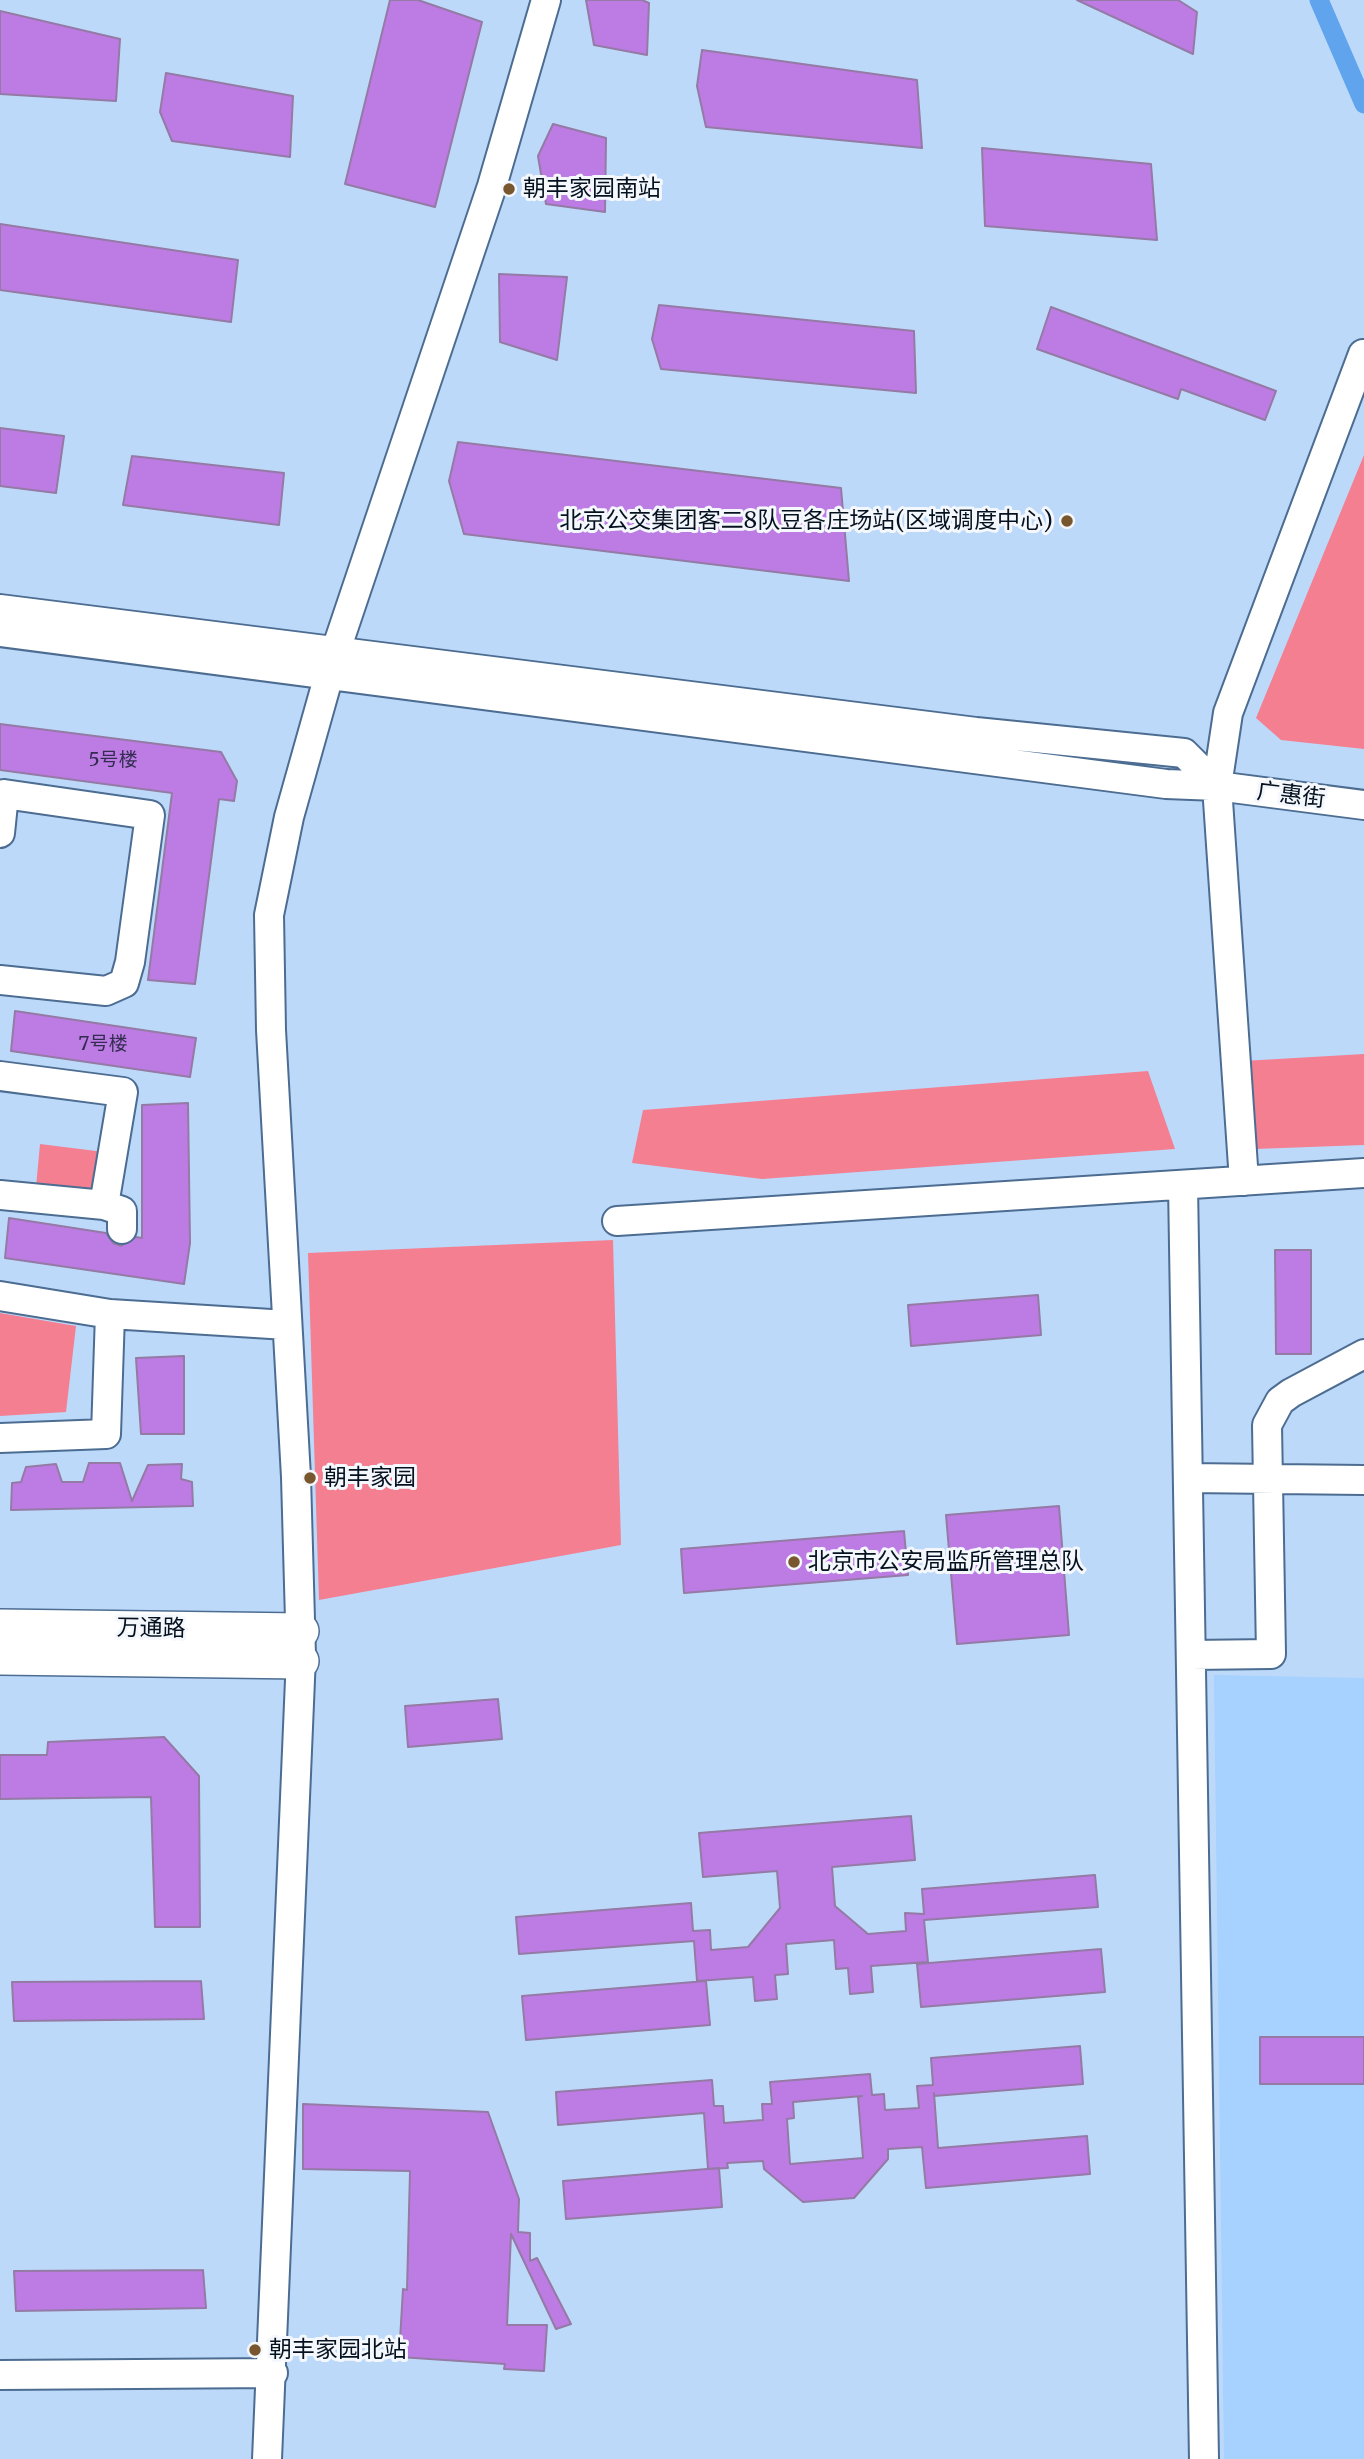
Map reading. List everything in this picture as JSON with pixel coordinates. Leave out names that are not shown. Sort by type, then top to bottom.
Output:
[{"type":"main road","name":"万通路","points":[[0,1627],[301,1646]]},
{"type":"main road","name":"万通路","points":[[0,1657],[301,1646]]},
{"type":"street","points":[[267,2459],[273,2373],[301,1646],[271,1030],[269,915],[289,817],[333,662],[492,186],[546,0]]},
{"type":"street","points":[[1244,1181],[1217,786],[1227,713],[1363,354]]},
{"type":"street","points":[[0,609],[333,662]]},
{"type":"street","points":[[0,632],[333,662],[1184,753],[1217,786]]},
{"type":"street","name":"广惠街","points":[[1217,786],[1364,805]]},
{"type":"street","points":[[0,833],[4,794],[150,816],[130,962],[124,983],[106,991],[0,980]]},
{"type":"street","points":[[0,1076],[123,1092],[104,1205]]},
{"type":"street","points":[[617,1221],[1364,1173]]},
{"type":"street","points":[[1183,1185],[1204,2459]]},
{"type":"street","points":[[0,1195],[104,1205],[122,1211],[122,1229]]},
{"type":"street","points":[[0,1296],[110,1314],[287,1325]]},
{"type":"street","points":[[0,1438],[106,1434],[110,1314]]},
{"type":"street","points":[[1191,1655],[1271,1654],[1267,1424],[1280,1401],[1364,1354]]},
{"type":"street","points":[[1188,1478],[1364,1480]]},
{"type":"street","points":[[0,2375],[273,2373]]},
{"type":"shaded area","points":[[1364,455],[1364,749],[1281,740],[1256,718]]},
{"type":"shaded area","points":[[1364,1054],[1364,1145],[1255,1149],[1243,1061]]},
{"type":"shaded area","points":[[1148,1071],[1175,1149],[762,1179],[632,1163],[643,1110]]},
{"type":"shaded area","points":[[40,1144],[104,1152],[97,1194],[36,1187]]},
{"type":"shaded area","points":[[613,1240],[621,1545],[319,1600],[308,1253]]},
{"type":"shaded area","points":[[0,1313],[76,1326],[66,1412],[0,1416]]},
{"type":"shaded area","points":[[1214,1675],[1364,1678],[1364,2459],[1224,2459]]},
{"type":"building","points":[[390,0],[418,0],[482,22],[435,207],[345,184]]},
{"type":"building","points":[[586,0],[642,0],[649,3],[647,55],[594,45]]},
{"type":"building","points":[[1077,0],[1178,0],[1197,12],[1193,54]]},
{"type":"building","points":[[0,11],[120,39],[116,101],[0,94]]},
{"type":"building","points":[[702,50],[917,80],[922,148],[706,127],[697,86]]},
{"type":"building","points":[[166,73],[293,96],[290,157],[172,141],[160,112]]},
{"type":"building","points":[[553,124],[606,138],[605,212],[546,204],[538,156]]},
{"type":"building","points":[[982,148],[1151,164],[1157,240],[985,226]]},
{"type":"building","points":[[0,224],[238,260],[231,322],[0,290]]},
{"type":"building","points":[[499,274],[567,277],[557,360],[500,342]]},
{"type":"building","points":[[659,305],[914,331],[916,393],[661,369],[652,339]]},
{"type":"building","points":[[1051,307],[1276,391],[1265,420],[1181,389],[1178,399],[1037,349]]},
{"type":"building","points":[[0,428],[64,436],[56,493],[0,486]]},
{"type":"building","points":[[458,442],[841,488],[849,581],[464,534],[449,481]]},
{"type":"building","points":[[132,456],[284,473],[279,525],[123,505]]},
{"type":"building","points":[[0,724],[221,752],[237,781],[234,801],[219,799],[195,984],[148,980],[172,793],[0,770]]},
{"type":"building","points":[[15,1011],[196,1038],[190,1077],[11,1051]]},
{"type":"building","points":[[188,1103],[190,1243],[184,1284],[5,1258],[9,1218],[106,1233],[113,1243],[121,1246],[136,1237],[142,1238],[142,1105]]},
{"type":"building","points":[[1275,1250],[1311,1250],[1311,1354],[1276,1354]]},
{"type":"building","points":[[1038,1295],[1041,1335],[911,1346],[908,1305]]},
{"type":"building","points":[[184,1356],[184,1434],[141,1434],[136,1358]]},
{"type":"building","points":[[89,1463],[120,1463],[132,1501],[148,1465],[182,1464],[181,1479],[192,1482],[193,1506],[11,1510],[12,1483],[21,1482],[26,1467],[56,1464],[62,1482],[83,1482]]},
{"type":"building","points":[[1059,1506],[1069,1635],[957,1644],[946,1515]]},
{"type":"building","name":"北京市公安局监所管理总队","points":[[904,1531],[908,1575],[684,1593],[681,1549]]},
{"type":"building","points":[[498,1699],[502,1739],[408,1747],[405,1706]]},
{"type":"building","points":[[164,1737],[199,1776],[200,1927],[155,1927],[151,1797],[0,1799],[0,1755],[47,1755],[48,1742]]},
{"type":"building","points":[[911,1816],[915,1860],[832,1867],[835,1906],[868,1934],[906,1931],[905,1913],[924,1914],[922,1889],[1095,1875],[1098,1907],[924,1920],[928,1962],[871,1966],[873,1992],[850,1994],[848,1968],[836,1969],[834,1940],[786,1944],[788,1974],[775,1975],[777,1999],[755,2001],[753,1977],[697,1981],[694,1941],[519,1954],[516,1917],[691,1903],[693,1931],[710,1930],[711,1950],[748,1947],[780,1908],[777,1871],[703,1877],[699,1833]]},
{"type":"building","points":[[1101,1949],[1105,1992],[921,2007],[917,1964]]},
{"type":"building","points":[[201,1981],[204,2019],[14,2021],[12,1982]]},
{"type":"building","points":[[706,1981],[710,2025],[526,2040],[522,1996]]},
{"type":"building","points":[[1260,2037],[1364,2037],[1364,2084],[1260,2084]]},
{"type":"building","points":[[1080,2046],[1083,2084],[934,2096],[938,2148],[1087,2136],[1090,2174],[926,2188],[922,2147],[888,2149],[888,2159],[854,2198],[803,2202],[764,2169],[763,2161],[727,2163],[728,2168],[708,2169],[704,2113],[558,2125],[556,2092],[712,2080],[714,2106],[723,2106],[724,2123],[763,2120],[762,2104],[772,2104],[770,2082],[870,2074],[872,2095],[884,2094],[885,2110],[919,2108],[917,2086],[933,2085],[931,2058]],"holes":[[[862,2096],[858,2097],[863,2158],[790,2164],[787,2119],[794,2118],[793,2102]]]},
{"type":"building","points":[[303,2104],[488,2112],[519,2199],[518,2232],[530,2233],[530,2261],[537,2258],[571,2324],[556,2329],[511,2234],[507,2325],[547,2325],[544,2371],[504,2369],[505,2364],[399,2357],[403,2289],[407,2290],[410,2171],[303,2169]]},
{"type":"building","points":[[719,2168],[722,2207],[566,2219],[563,2181]]},
{"type":"building","points":[[203,2270],[206,2308],[16,2311],[14,2271]]},
{"type":"waterway","points":[[1319,0],[1364,104]]},
{"type":"place","name":"朝丰家园南站","points":[[509,189]]},
{"type":"place","name":"北京公交集团客二8队豆各庄场站(区域调度中心)","points":[[1067,521]]},
{"type":"place","name":"朝丰家园","points":[[310,1478]]},
{"type":"place","name":"北京市公安局监所管理总队","points":[[794,1562]]},
{"type":"place","name":"朝丰家园北站","points":[[255,2350]]}]
